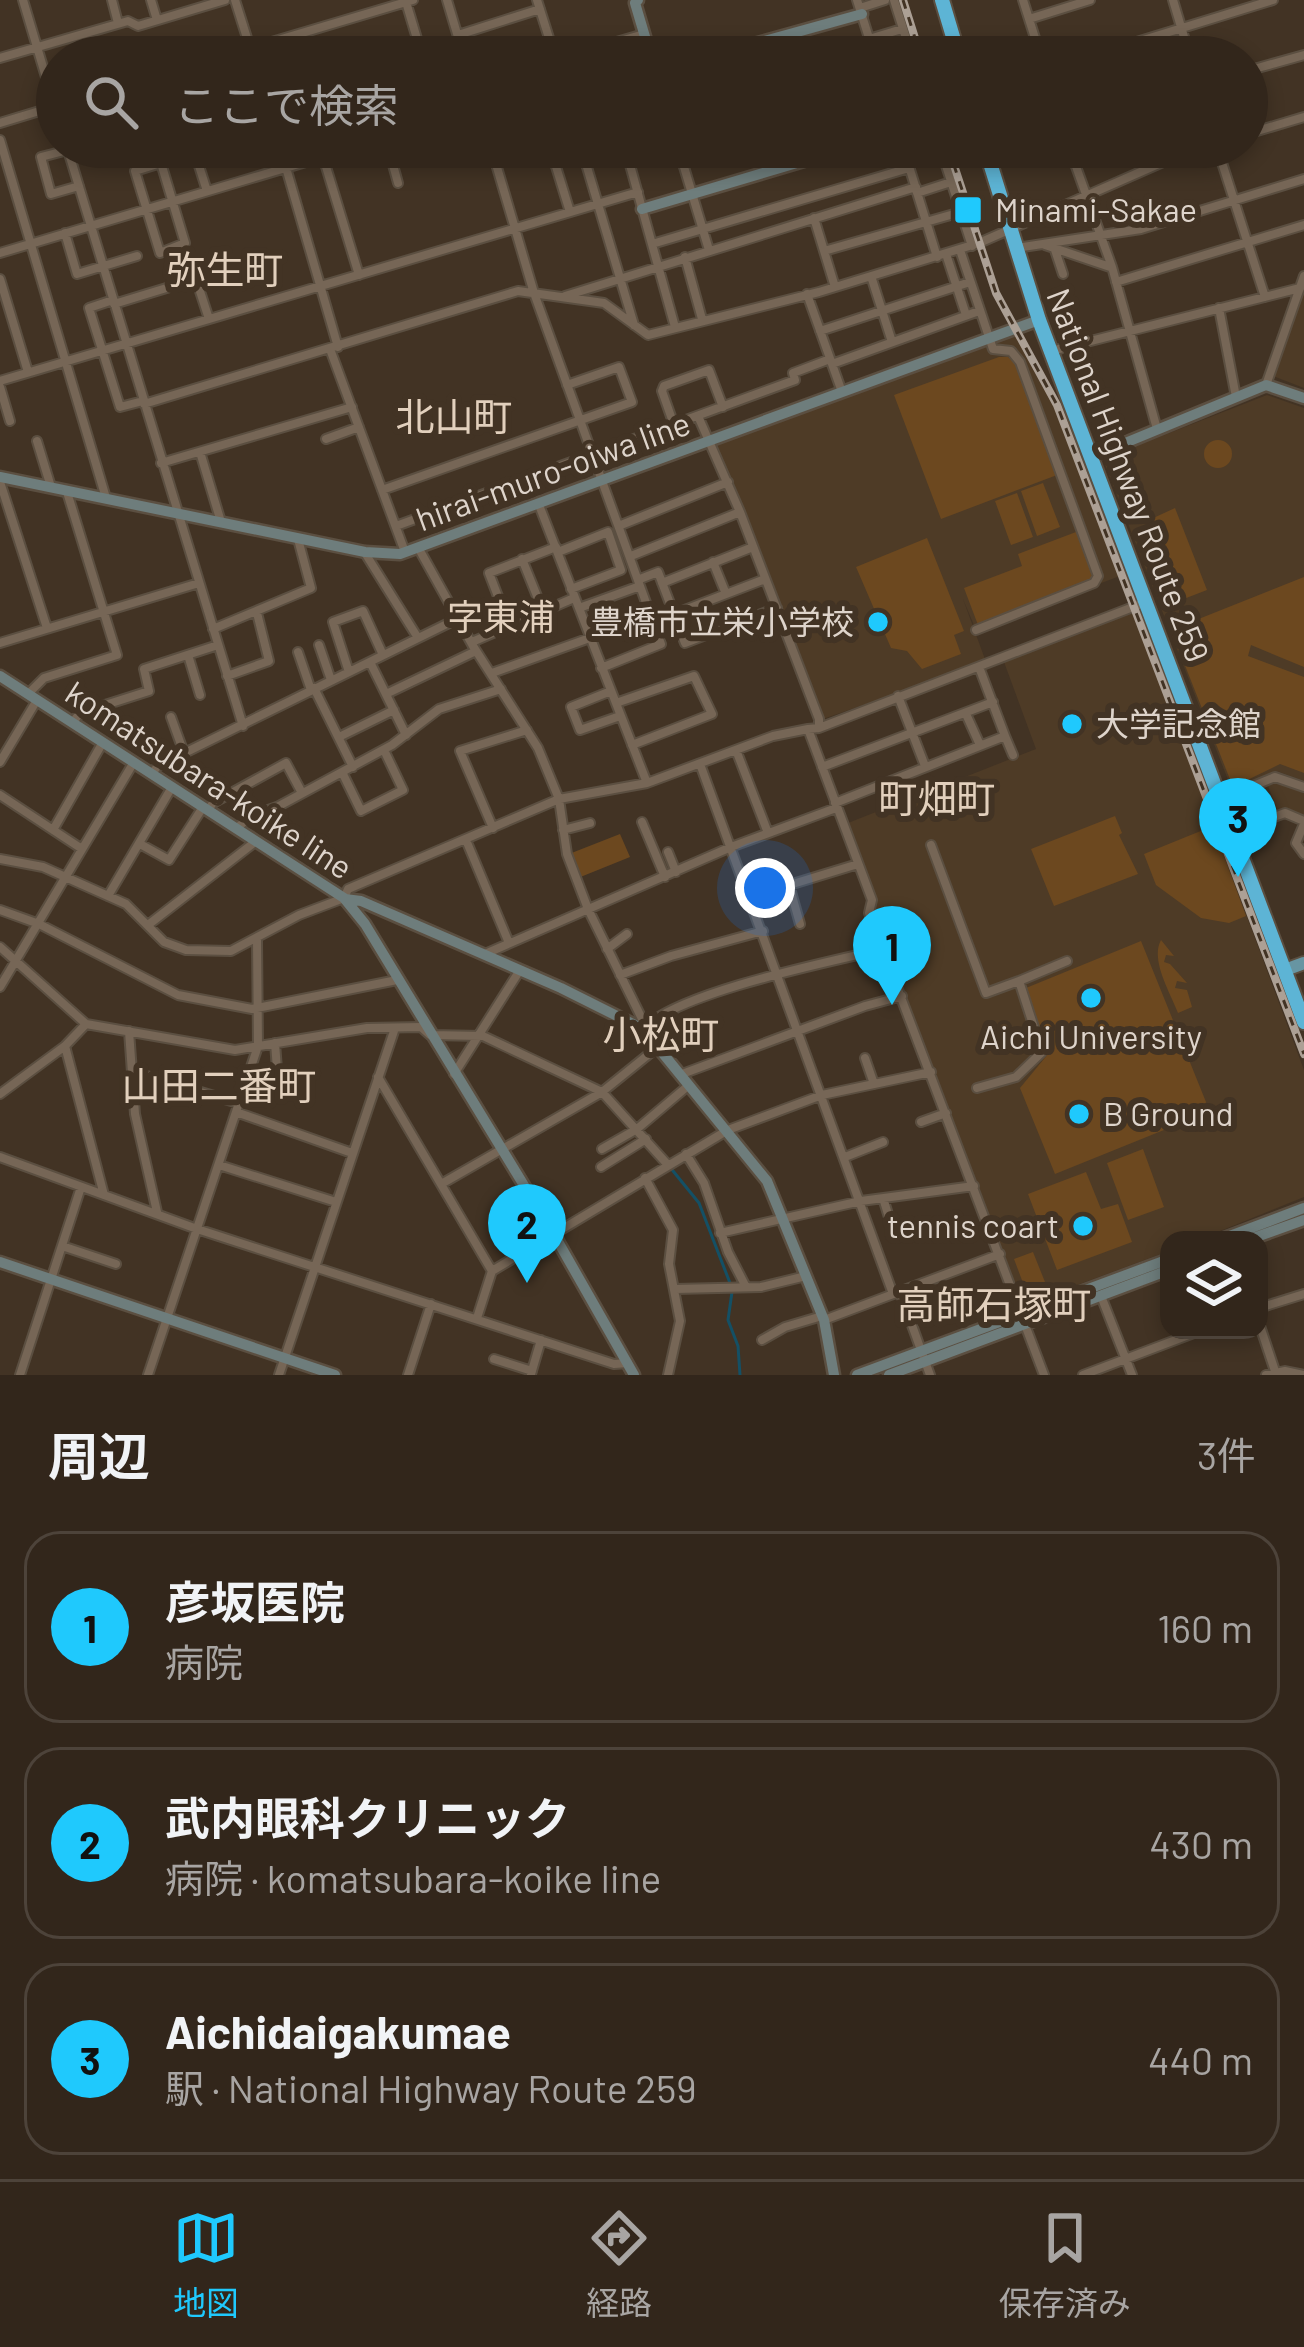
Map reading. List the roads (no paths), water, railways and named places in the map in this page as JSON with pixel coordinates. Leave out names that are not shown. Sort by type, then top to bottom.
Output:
[{"type":"highway","points":[[942,0],[953,36]]},
{"type":"highway","name":"National Highway Route 259","points":[[992,168],[1050,351],[1304,1022]]},
{"type":"main road","points":[[638,0],[644,34]]},
{"type":"main road","points":[[777,36],[860,7]]},
{"type":"main road","points":[[642,209],[781,168]]},
{"type":"main road","name":"hirai-muro-oiwa line","points":[[0,480],[365,553],[412,551],[1039,320]]},
{"type":"main road","points":[[1091,457],[1266,385],[1304,398]]},
{"type":"main road","name":"komatsubara-koike line","points":[[0,676],[344,898],[633,1372]]},
{"type":"main road","points":[[344,898],[362,901],[644,1027],[758,1166],[823,1318],[834,1375]]},
{"type":"main road","points":[[1285,970],[1304,963]]},
{"type":"main road","points":[[1241,1231],[1304,1208]]},
{"type":"main road","points":[[1268,1233],[1304,1220]]},
{"type":"main road","points":[[0,1262],[335,1375]]},
{"type":"main road","points":[[889,1375],[1160,1263]]},
{"type":"main road","points":[[1023,1319],[1160,1273]]},
{"type":"main road","points":[[857,1375],[926,1363]]},
{"type":"street","points":[[23,0],[36,43]]},
{"type":"street","points":[[112,0],[118,23]]},
{"type":"street","points":[[151,0],[157,20]]},
{"type":"street","points":[[72,36],[128,21],[138,26],[189,5],[225,0]]},
{"type":"street","points":[[235,0],[246,36]]},
{"type":"street","points":[[447,0],[458,35],[538,5],[548,36]]},
{"type":"street","points":[[869,36],[860,7],[890,0],[904,36]]},
{"type":"street","points":[[1023,0],[1034,36]]},
{"type":"street","points":[[1029,19],[1090,0]]},
{"type":"street","points":[[1173,0],[1183,36]]},
{"type":"street","points":[[1155,36],[1273,0]]},
{"type":"street","points":[[303,36],[410,1],[417,36]]},
{"type":"street","points":[[890,36],[902,29]]},
{"type":"street","points":[[638,36],[644,34]]},
{"type":"street","points":[[0,58],[36,46]]},
{"type":"street","points":[[1268,65],[1304,55]]},
{"type":"street","points":[[0,123],[36,113]]},
{"type":"street","points":[[1268,128],[1304,117]]},
{"type":"street","points":[[0,140],[106,498]]},
{"type":"street","points":[[44,168],[51,194],[79,186]]},
{"type":"street","points":[[74,168],[243,726]]},
{"type":"street","points":[[145,168],[135,171],[160,253],[185,243],[163,168]]},
{"type":"street","points":[[200,168],[207,191]]},
{"type":"street","points":[[0,253],[286,168],[352,407],[396,526],[527,730],[559,799],[567,854],[588,909],[644,1027],[669,1010],[778,974],[884,949]]},
{"type":"street","points":[[327,168],[359,275]]},
{"type":"street","points":[[394,168],[398,183]]},
{"type":"street","points":[[497,168],[534,293],[661,644],[601,668]]},
{"type":"street","points":[[556,168],[570,212]]},
{"type":"street","points":[[587,168],[634,327]]},
{"type":"street","points":[[631,168],[675,327]]},
{"type":"street","points":[[684,168],[709,250]]},
{"type":"street","points":[[652,244],[898,168]]},
{"type":"street","points":[[909,168],[967,315]]},
{"type":"street","points":[[947,168],[972,245]]},
{"type":"street","points":[[1075,168],[1112,267],[1157,429]]},
{"type":"street","points":[[209,319],[196,279],[89,308],[120,407],[518,291],[604,303],[649,334],[960,250],[1149,168]]},
{"type":"street","points":[[1224,168],[1265,297]]},
{"type":"street","points":[[1016,248],[1141,229],[1304,179]]},
{"type":"street","points":[[565,296],[814,218],[951,182]]},
{"type":"street","points":[[10,421],[0,384],[28,372],[638,192]]},
{"type":"street","points":[[824,251],[961,212]]},
{"type":"street","points":[[814,218],[835,287]]},
{"type":"street","points":[[1115,282],[1304,225]]},
{"type":"street","points":[[65,233],[77,274],[137,256]]},
{"type":"street","points":[[1042,244],[1112,267]]},
{"type":"street","points":[[1055,248],[1063,274]]},
{"type":"street","points":[[960,250],[993,349],[1010,351],[1020,362],[1098,578],[976,630]]},
{"type":"street","points":[[685,257],[702,319]]},
{"type":"street","points":[[1266,385],[1304,275]]},
{"type":"street","points":[[872,276],[892,342]]},
{"type":"street","points":[[0,279],[28,372]]},
{"type":"street","points":[[820,332],[970,282]]},
{"type":"street","points":[[1050,351],[1300,288]]},
{"type":"street","points":[[807,294],[842,394]]},
{"type":"street","points":[[1219,308],[1236,397]]},
{"type":"street","points":[[396,526],[794,380],[793,373],[979,310]]},
{"type":"street","points":[[382,490],[632,402],[619,367],[567,385]]},
{"type":"street","points":[[674,425],[664,386],[709,370],[723,407]]},
{"type":"street","points":[[161,463],[352,407]]},
{"type":"street","points":[[698,416],[819,719],[813,729],[822,767],[872,900],[869,913],[1044,1375]]},
{"type":"street","points":[[326,440],[359,427]]},
{"type":"street","points":[[37,440],[51,488]]},
{"type":"street","points":[[200,452],[221,523]]},
{"type":"street","points":[[0,480],[47,628]]},
{"type":"street","points":[[620,525],[728,482]]},
{"type":"street","points":[[0,762],[44,678],[117,655],[68,492]]},
{"type":"street","points":[[539,506],[647,783]]},
{"type":"street","points":[[631,556],[740,512]]},
{"type":"street","points":[[386,694],[621,570],[608,532],[489,574],[509,626]]},
{"type":"street","points":[[213,629],[311,588],[298,538]]},
{"type":"street","points":[[662,583],[754,547]]},
{"type":"street","points":[[365,553],[418,638]]},
{"type":"street","points":[[522,560],[542,611]]},
{"type":"street","points":[[713,562],[726,594]]},
{"type":"street","points":[[574,598],[640,583],[658,572],[685,643],[777,608]]},
{"type":"street","points":[[674,614],[765,579]]},
{"type":"street","points":[[0,644],[199,583]]},
{"type":"street","points":[[0,860],[43,867],[126,904],[164,942],[186,950],[231,952],[299,915],[344,898],[348,889],[559,799],[647,783],[773,736],[813,729],[1146,602]]},
{"type":"street","points":[[349,672],[332,622],[363,611],[383,656]]},
{"type":"street","points":[[227,676],[269,661],[257,613]]},
{"type":"street","points":[[492,674],[650,616]]},
{"type":"street","points":[[152,773],[458,619]]},
{"type":"street","points":[[73,722],[80,713],[149,691],[144,669],[218,645]]},
{"type":"street","points":[[319,645],[331,680]]},
{"type":"street","points":[[298,652],[353,766]]},
{"type":"street","points":[[188,655],[200,695]]},
{"type":"street","points":[[370,662],[406,735]]},
{"type":"street","points":[[979,667],[1013,755]]},
{"type":"street","points":[[616,703],[694,676],[712,714],[632,745]]},
{"type":"street","points":[[237,828],[251,816],[384,750],[439,709],[501,689]]},
{"type":"street","points":[[611,691],[571,706],[580,730],[620,716]]},
{"type":"street","points":[[898,696],[925,766]]},
{"type":"street","points":[[822,767],[993,702]]},
{"type":"street","points":[[339,737],[394,710]]},
{"type":"street","points":[[966,713],[980,746]]},
{"type":"street","points":[[171,717],[184,753]]},
{"type":"street","points":[[493,828],[460,751],[527,730]]},
{"type":"street","points":[[485,954],[1005,736]]},
{"type":"street","points":[[53,830],[103,742]]},
{"type":"street","points":[[342,772],[361,811],[403,790],[384,750]]},
{"type":"street","points":[[736,750],[768,833]]},
{"type":"street","points":[[0,987],[134,762]]},
{"type":"street","points":[[140,844],[170,860],[206,808],[286,763],[302,793]]},
{"type":"street","points":[[700,764],[874,1243],[926,1363]]},
{"type":"street","points":[[1221,799],[1275,777],[1304,787]]},
{"type":"street","points":[[109,896],[172,787]]},
{"type":"street","points":[[0,795],[82,849]]},
{"type":"street","points":[[1234,832],[1285,813],[1304,822],[1296,843],[1304,854]]},
{"type":"street","points":[[642,822],[665,877]]},
{"type":"street","points":[[563,830],[590,823]]},
{"type":"street","points":[[466,840],[509,944]]},
{"type":"street","points":[[148,925],[255,842]]},
{"type":"street","points":[[931,845],[986,994],[1067,961]]},
{"type":"street","points":[[668,852],[676,872]]},
{"type":"street","points":[[750,897],[858,864]]},
{"type":"street","points":[[788,886],[800,924]]},
{"type":"street","points":[[0,910],[38,924],[178,995],[259,1008],[397,980]]},
{"type":"street","points":[[620,975],[763,931]]},
{"type":"street","points":[[607,950],[627,934]]},
{"type":"street","points":[[148,1375],[258,1046],[257,940]]},
{"type":"street","points":[[0,946],[86,1024],[236,1050],[350,1029],[421,1028],[430,1035],[479,1036],[602,1092],[668,1165]]},
{"type":"street","points":[[454,1073],[520,970]]},
{"type":"street","points":[[977,1088],[1016,1077],[1042,1052],[1019,981]]},
{"type":"street","points":[[602,1149],[637,1129],[686,1079],[799,1030],[902,996]]},
{"type":"street","points":[[0,1094],[86,1024]]},
{"type":"street","points":[[279,1375],[395,1028]]},
{"type":"street","points":[[129,1030],[135,1114],[158,1214]]},
{"type":"street","points":[[275,1042],[279,1096]]},
{"type":"street","points":[[64,1046],[104,1196]]},
{"type":"street","points":[[443,1183],[602,1092],[659,1046]]},
{"type":"street","points":[[865,1058],[874,1084]]},
{"type":"street","points":[[133,1072],[352,1154]]},
{"type":"street","points":[[477,1318],[492,1271],[728,1130],[822,1095],[931,1072]]},
{"type":"street","points":[[378,1077],[492,1271]]},
{"type":"street","points":[[921,1122],[946,1113]]},
{"type":"street","points":[[601,1166],[646,1139]]},
{"type":"street","points":[[844,1156],[883,1142]]},
{"type":"street","points":[[686,1154],[713,1204],[746,1287]]},
{"type":"street","points":[[0,1157],[197,1229],[477,1318],[614,1370],[633,1372]]},
{"type":"street","points":[[219,1165],[336,1202]]},
{"type":"street","points":[[645,1178],[674,1230],[669,1264],[680,1321],[668,1375]]},
{"type":"street","points":[[721,1233],[861,1201],[974,1186]]},
{"type":"street","points":[[20,1375],[81,1187]]},
{"type":"street","points":[[883,1198],[892,1227]]},
{"type":"street","points":[[62,1246],[116,1264]]},
{"type":"street","points":[[762,1340],[785,1327],[823,1318],[1000,1254]]},
{"type":"street","points":[[676,1289],[761,1287],[806,1276]]},
{"type":"street","points":[[1268,1305],[1304,1294]]},
{"type":"street","points":[[1102,1296],[1132,1375]]},
{"type":"street","points":[[408,1375],[431,1304]]},
{"type":"street","points":[[1082,1375],[1178,1339]]},
{"type":"street","points":[[1263,1339],[1270,1373],[1304,1375]]},
{"type":"street","points":[[494,1359],[531,1373],[541,1340]]},
{"type":"waterway","points":[[669,1166],[699,1203],[730,1283]]},
{"type":"waterway","points":[[732,1292],[728,1320],[738,1346],[740,1375]]},
{"type":"railway","points":[[903,0],[914,36]]},
{"type":"railway","points":[[955,168],[996,293],[1057,405],[1304,1054]]},
{"type":"place","name":"Minami-Sakae","points":[[968,210]]},
{"type":"place","name":"豊橋市立栄小学校","points":[[878,622]]},
{"type":"place","name":"大学記念館","points":[[1072,724]]},
{"type":"place","name":"Aichidaigakumae","points":[[1238,877]]},
{"type":"place","name":"Aichi University","points":[[1091,998]]},
{"type":"place","name":"彦坂医院","points":[[892,1005]]},
{"type":"place","name":"B Ground","points":[[1079,1114]]},
{"type":"place","name":"tennis coart","points":[[1083,1226]]},
{"type":"place","name":"武内眼科クリニック","points":[[527,1283]]},
{"type":"district","name":"弥生町","points":[[225,270]]},
{"type":"district","name":"北山町","points":[[454,417]]},
{"type":"district","name":"字東浦","points":[[501,617]]},
{"type":"district","name":"町畑町","points":[[937,799]]},
{"type":"district","name":"小松町","points":[[661,1035]]},
{"type":"district","name":"山田二番町","points":[[219,1086]]},
{"type":"district","name":"高師石塚町","points":[[994,1305]]}]
